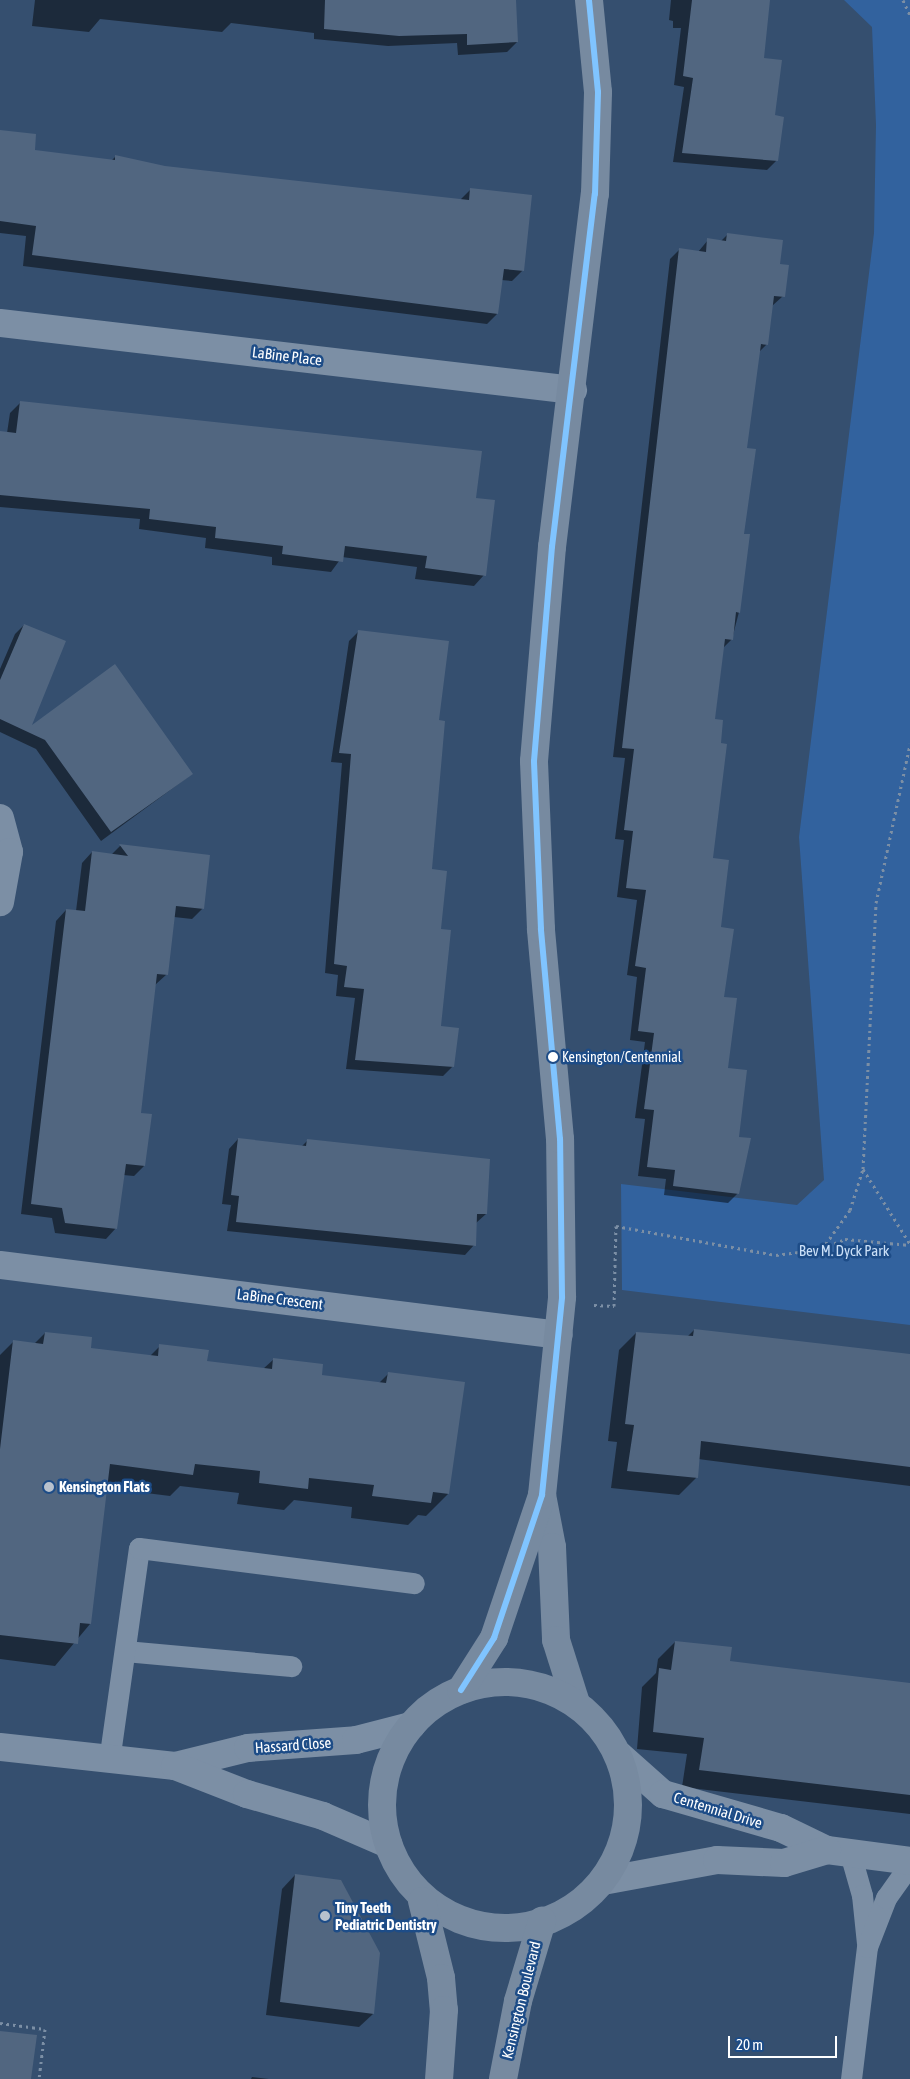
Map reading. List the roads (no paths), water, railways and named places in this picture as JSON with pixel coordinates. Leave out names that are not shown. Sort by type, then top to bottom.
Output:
[{"type":"main road","points":[[461,1690],[494,1638],[542,1495],[559,1335],[564,1212],[538,890],[534,761],[548,584],[573,390],[595,194],[598,92],[590,0]]},
{"type":"main road","points":[[542,1495],[552,1547],[556,1640],[576,1704]]},
{"type":"main road","points":[[422,1901],[465,1922],[507,1928],[542,1921],[578,1905],[603,1881],[624,1842],[629,1798],[618,1755],[600,1726],[576,1704],[540,1687],[500,1682],[461,1690],[434,1705],[411,1726],[394,1753],[384,1782],[382,1813],[388,1844],[422,1901],[441,1978],[444,2010],[439,2079]]},
{"type":"main road","name":"Kensington Boulevard","points":[[503,2079],[518,2001],[542,1921]]},
{"type":"street","name":"LaBine Place","points":[[0,323],[573,390]]},
{"type":"street","points":[[0,818],[9,852],[0,902]]},
{"type":"street","name":"LaBine Crescent","points":[[0,1265],[559,1335]]},
{"type":"street","name":"Hassard Close","points":[[175,1766],[248,1748],[356,1740],[411,1726]]},
{"type":"street","name":"Hassard Close","points":[[0,1746],[110,1761],[175,1766],[247,1794],[323,1816],[388,1844]]},
{"type":"street","name":"Centennial Drive","points":[[618,1755],[663,1794],[781,1828],[839,1851],[910,1862]]},
{"type":"street","name":"Centennial Drive","points":[[603,1881],[708,1861],[784,1863],[839,1851]]},
{"type":"lane","points":[[110,1761],[139,1548],[414,1583]]},
{"type":"lane","points":[[125,1651],[291,1666]]},
{"type":"lane","points":[[839,1851],[862,1895],[867,1947],[851,2079]]},
{"type":"lane","points":[[867,1947],[886,1898],[910,1862]]},
{"type":"place","name":"Kensington/Centennial","points":[[553,1057]]},
{"type":"place","name":"Kensington Flats","points":[[49,1487]]},
{"type":"place","name":"Tiny Teeth Pediatric Dentistry","points":[[325,1916]]},
{"type":"park label","name":"Bev M. Dyck Park","points":[[844,1251]]}]
